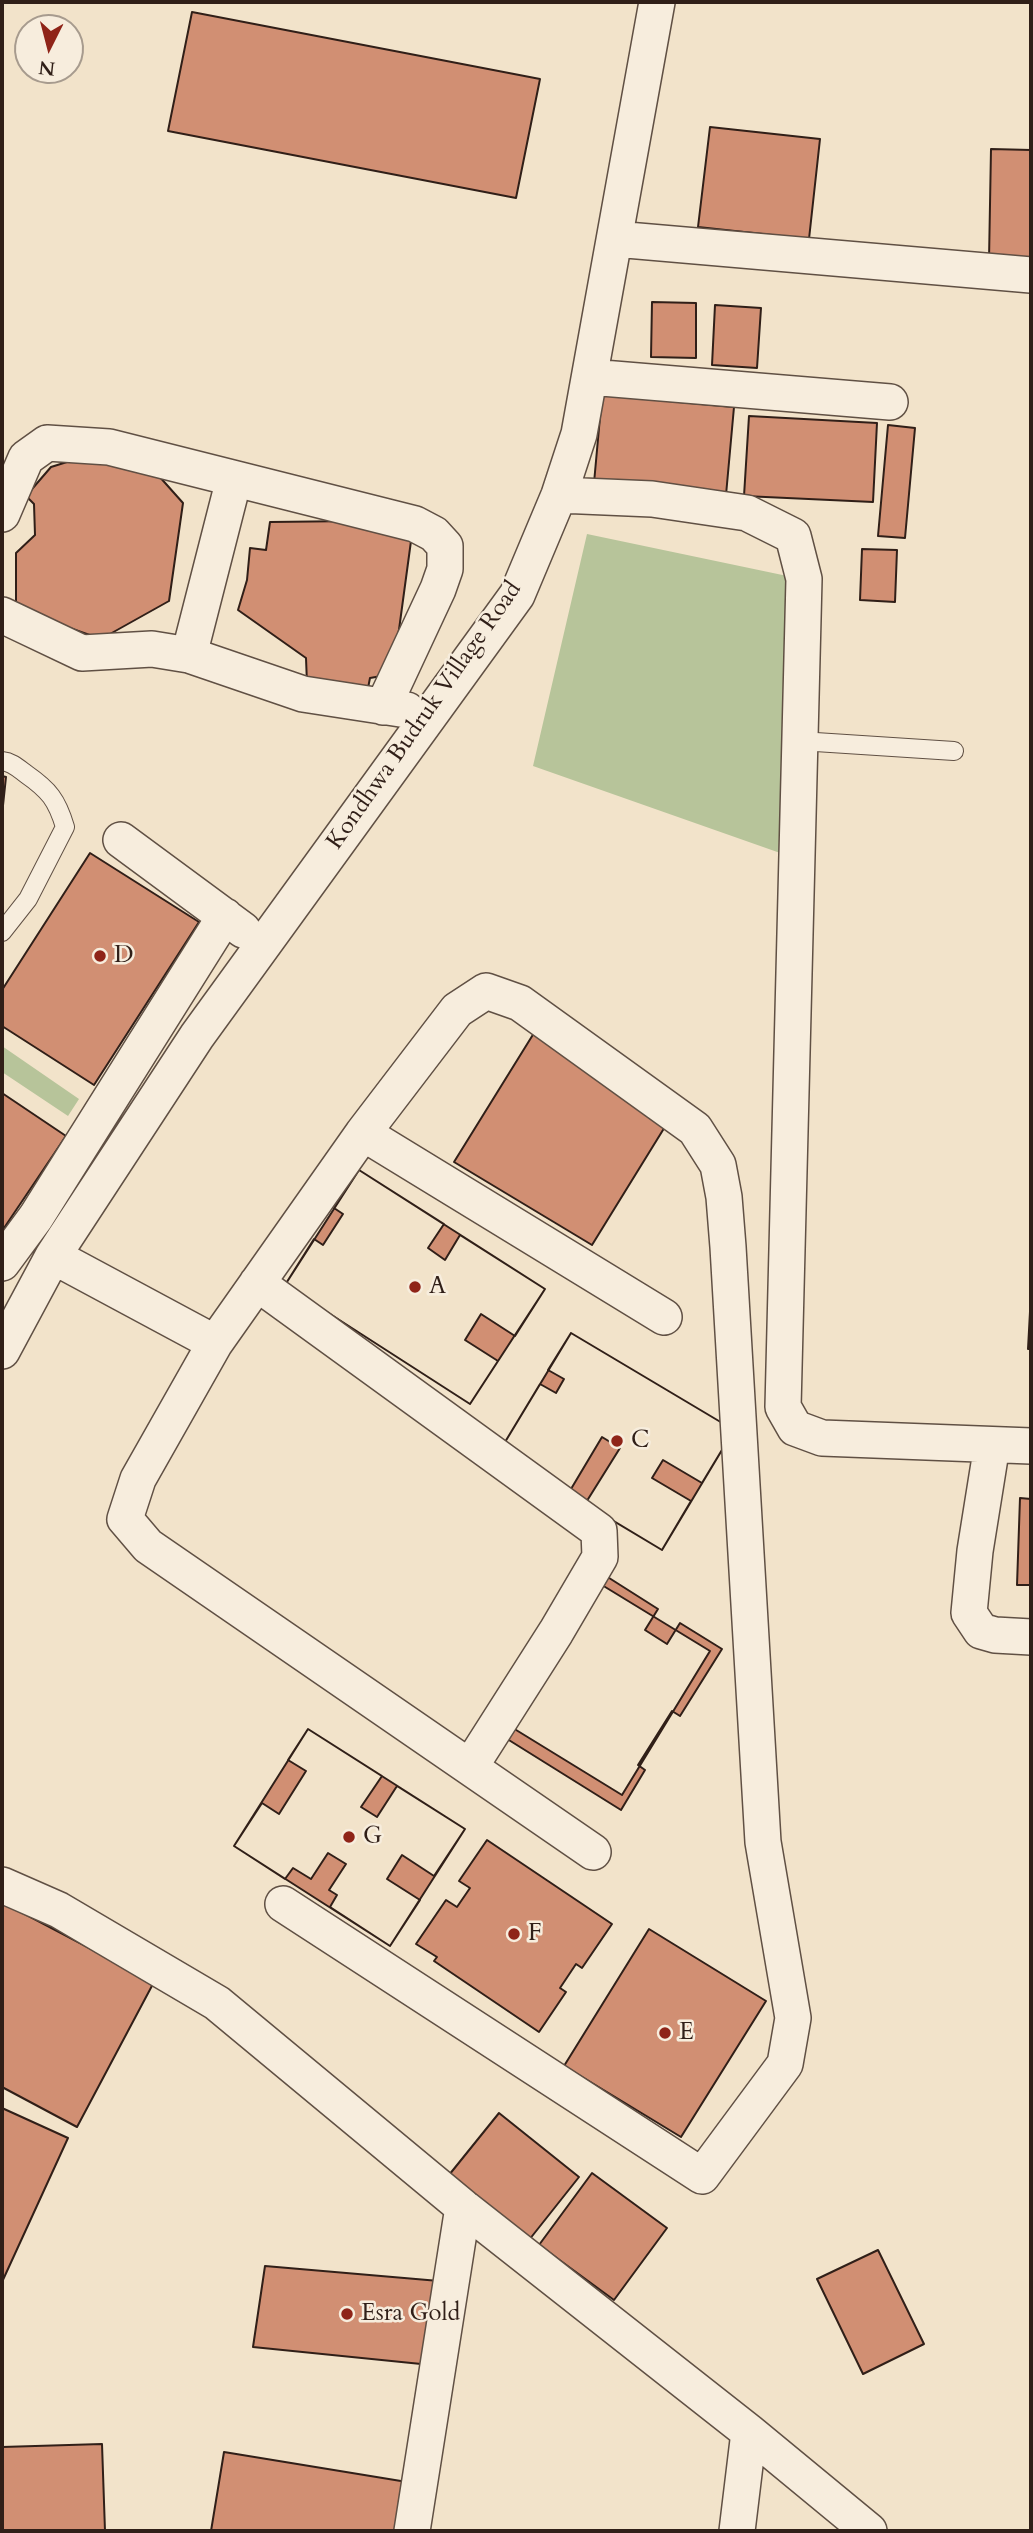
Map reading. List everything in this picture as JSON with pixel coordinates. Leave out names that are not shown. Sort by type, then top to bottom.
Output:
[{"type":"street","name":"Kondhwa Budruk Village Road","points":[[2,1351],[53,1256],[197,1035],[517,594],[559,495],[579,434],[657,2]]},
{"type":"street","points":[[615,239],[1031,275]]},
{"type":"street","points":[[590,377],[890,402]]},
{"type":"street","points":[[2,514],[26,458],[47,443],[109,447],[415,524],[434,534],[445,546],[445,569],[383,707]]},
{"type":"street","points":[[189,655],[234,480]]},
{"type":"street","points":[[559,495],[652,499],[747,513],[793,536],[804,579],[783,1407],[795,1428],[822,1438],[1031,1446]]},
{"type":"street","points":[[2,615],[82,653],[152,649],[189,655],[303,694],[431,712]]},
{"type":"street","points":[[121,840],[262,944]]},
{"type":"street","points":[[2,1262],[36,1217],[225,916]]},
{"type":"street","points":[[283,1904],[702,2176],[785,2064],[793,2018],[763,1842],[728,1247],[718,1165],[695,1129],[520,1003],[486,991],[457,1010],[363,1133],[215,1343],[138,1479],[125,1519],[148,1546],[593,1852]]},
{"type":"street","points":[[363,1133],[664,1317]]},
{"type":"street","points":[[53,1256],[215,1343]]},
{"type":"street","points":[[257,1283],[599,1531],[600,1557],[470,1768]]},
{"type":"street","points":[[992,1445],[975,1551],[969,1613],[981,1631],[995,1636],[1031,1637]]},
{"type":"street","points":[[2,1885],[59,1910],[217,2003],[463,2207],[749,2431],[869,2531]]},
{"type":"street","points":[[412,2531],[463,2207]]},
{"type":"street","points":[[737,2531],[749,2431]]},
{"type":"lane","points":[[800,741],[954,751]]},
{"type":"lane","points":[[2,761],[10,762],[47,789],[59,808],[65,827],[28,899],[2,932]]},
{"type":"green space","points":[[587,534],[792,577],[783,854],[533,766]]},
{"type":"green space","points":[[2,1046],[79,1099],[68,1116],[2,1072]]},
{"type":"building","points":[[192,12],[540,79],[516,198],[168,131]]},
{"type":"building","points":[[710,127],[820,139],[809,239],[698,227]]},
{"type":"building","points":[[991,149],[1031,150],[1031,261],[989,260]]},
{"type":"building","points":[[652,302],[696,303],[696,358],[651,357]]},
{"type":"building","points":[[715,305],[761,308],[757,368],[712,365]]},
{"type":"building","points":[[602,395],[734,407],[726,495],[594,483]]},
{"type":"building","points":[[749,416],[877,423],[873,502],[744,496]]},
{"type":"building","points":[[888,425],[915,428],[905,538],[878,536]]},
{"type":"building","points":[[83,457],[150,466],[183,503],[169,601],[101,639],[16,609],[16,553],[35,535],[34,504],[26,496],[51,467]]},
{"type":"building","points":[[355,521],[411,541],[393,674],[370,678],[368,688],[307,684],[306,658],[238,610],[247,580],[250,548],[266,550],[270,522]]},
{"type":"building","points":[[862,549],[897,550],[895,602],[860,600]]},
{"type":"building","points":[[2,776],[6,777],[2,815]]},
{"type":"building","name":"D","points":[[90,853],[199,922],[94,1085],[2,1026],[2,990]]},
{"type":"building","points":[[534,1033],[671,1117],[592,1245],[454,1162]]},
{"type":"building","points":[[2,1093],[66,1136],[2,1231]]},
{"type":"building","name":"A","points":[[359,1170],[444,1224],[428,1248],[445,1260],[460,1235],[545,1289],[515,1336],[481,1314],[465,1340],[498,1361],[470,1404],[285,1285],[314,1239],[323,1245],[343,1214],[334,1208]]},
{"type":"building","name":"A","points":[[359,1170],[545,1289],[470,1404],[285,1285]]},
{"type":"building","points":[[1031,1293],[1031,1349],[1028,1349]]},
{"type":"building","name":"C","points":[[571,1333],[734,1430],[702,1483],[663,1460],[652,1478],[691,1501],[662,1550],[585,1504],[620,1448],[602,1437],[568,1494],[499,1452],[540,1384],[556,1393],[564,1379],[548,1370]]},
{"type":"building","name":"C","points":[[571,1333],[734,1430],[662,1550],[499,1452]]},
{"type":"building","points":[[1020,1498],[1031,1499],[1031,1585],[1017,1585]]},
{"type":"building","points":[[606,1576],[658,1609],[645,1630],[667,1644],[680,1623],[722,1649],[680,1716],[672,1711],[638,1765],[645,1770],[621,1810],[504,1737]]},
{"type":"building","points":[[597,1582],[710,1651],[622,1795],[508,1725]]},
{"type":"building","name":"G","points":[[308,1729],[382,1776],[361,1807],[377,1817],[397,1786],[465,1829],[434,1876],[402,1855],[387,1879],[420,1900],[390,1946],[330,1907],[337,1895],[329,1890],[346,1864],[328,1853],[311,1879],[293,1868],[285,1879],[234,1846],[262,1803],[279,1814],[306,1771],[288,1760]]},
{"type":"building","name":"G","points":[[308,1729],[465,1829],[390,1946],[234,1846]]},
{"type":"building","name":"F","points":[[487,1840],[612,1924],[582,1968],[576,1964],[560,1988],[566,1992],[539,2032],[434,1961],[437,1957],[416,1944],[446,1900],[457,1907],[470,1888],[459,1881]]},
{"type":"building","points":[[2,1902],[154,1982],[77,2127],[2,2087]]},
{"type":"building","name":"E","points":[[649,1929],[766,2001],[681,2137],[564,2066]]},
{"type":"building","points":[[2,2108],[68,2138],[2,2282]]},
{"type":"building","points":[[499,2113],[579,2177],[529,2240],[449,2175]]},
{"type":"building","points":[[592,2173],[667,2228],[614,2300],[539,2245]]},
{"type":"building","points":[[878,2250],[924,2344],[863,2374],[817,2279]]},
{"type":"building","name":"Esra Gold","points":[[265,2266],[439,2281],[431,2365],[253,2347]]},
{"type":"building","points":[[102,2444],[105,2531],[2,2531],[2,2447]]},
{"type":"building","points":[[224,2452],[407,2482],[399,2531],[211,2531]]},
{"type":"place","name":"D","points":[[100,956]]},
{"type":"place","name":"A","points":[[415,1287]]},
{"type":"place","name":"C","points":[[617,1441]]},
{"type":"place","name":"G","points":[[349,1837]]},
{"type":"place","name":"F","points":[[514,1934]]},
{"type":"place","name":"E","points":[[665,2033]]},
{"type":"place","name":"Esra Gold","points":[[347,2314]]}]
